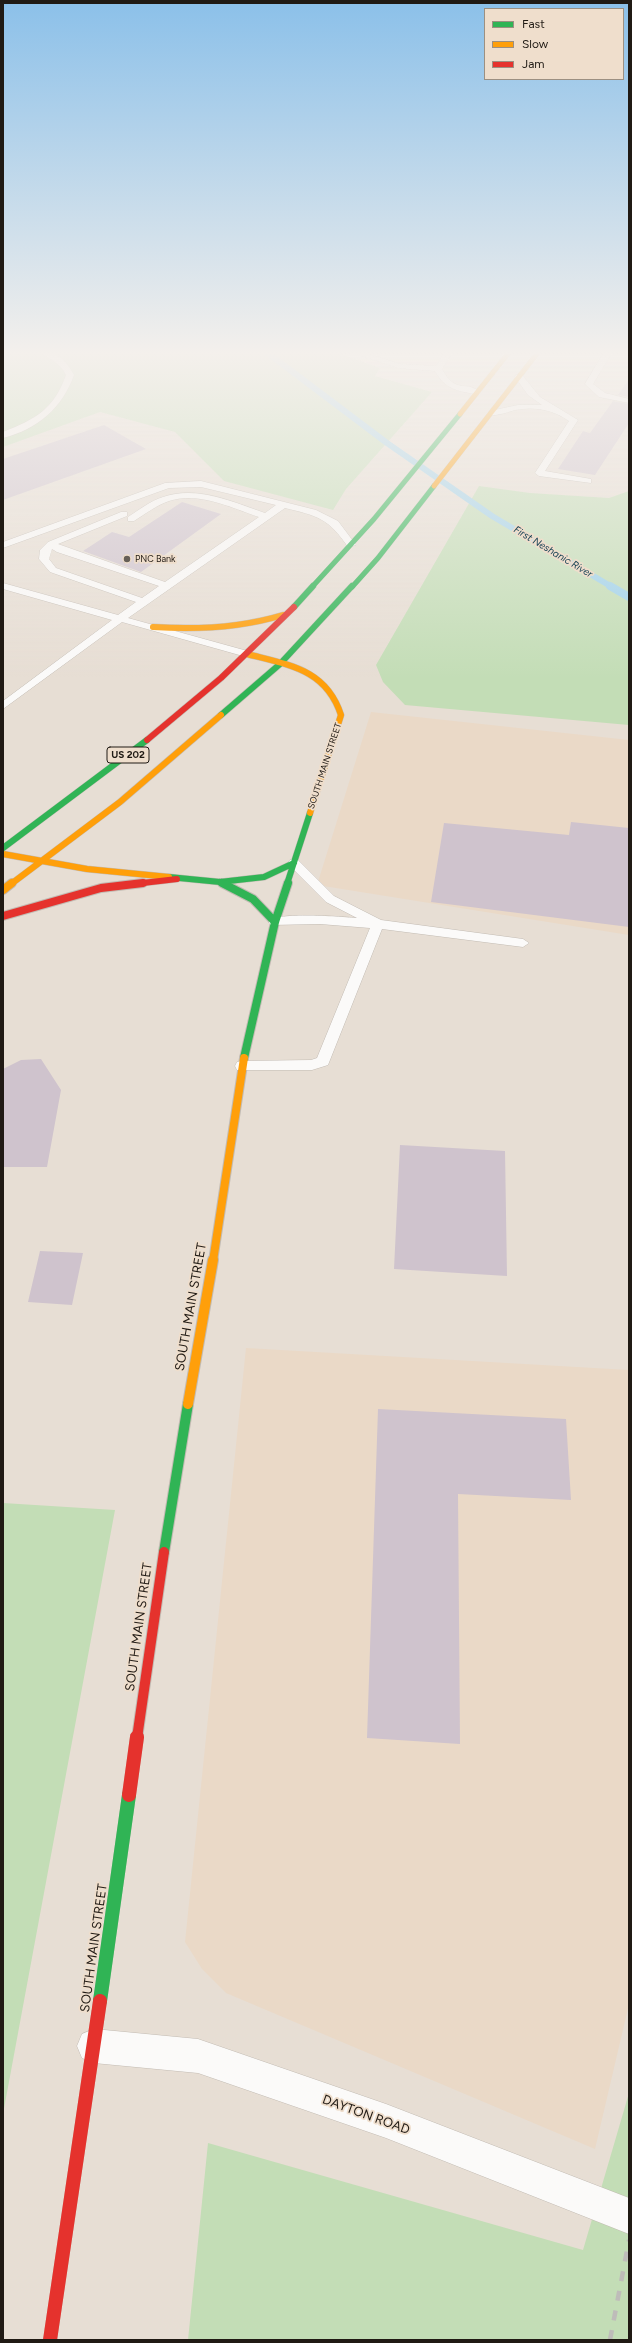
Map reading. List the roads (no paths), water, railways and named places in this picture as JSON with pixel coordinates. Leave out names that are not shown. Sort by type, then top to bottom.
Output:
[{"type":"main road","name":"US 202","points":[[3,848],[156,735],[247,654],[288,614],[351,546],[421,460]]},
{"type":"main road","name":"US 202","points":[[3,890],[120,802],[280,664],[378,558],[455,460]]},
{"type":"main road","points":[[153,627],[204,631],[234,629],[258,625],[288,614]]},
{"type":"main road","name":"SOUTH MAIN STREET","points":[[50,2340],[94,2046],[154,1614],[173,1491],[218,1232],[242,1066],[275,922],[338,727],[340,704],[325,682],[307,672],[247,654]]},
{"type":"main road","points":[[3,854],[42,862],[177,879],[220,882],[264,877],[294,863]]},
{"type":"main road","points":[[3,916],[101,888],[177,879]]},
{"type":"main road","points":[[220,882],[254,899],[275,922]]},
{"type":"street","name":"DAYTON ROAD","points":[[94,2046],[198,2056],[386,2121],[629,2216]]},
{"type":"lane","points":[[547,460],[539,472],[588,481]]},
{"type":"lane","points":[[3,545],[93,511],[176,483],[201,484],[313,512],[335,522],[342,530],[351,546]]},
{"type":"lane","points":[[47,551],[166,499],[188,495],[215,500],[266,516]]},
{"type":"lane","points":[[3,706],[120,618],[284,504]]},
{"type":"lane","points":[[47,551],[60,550],[156,594]]},
{"type":"lane","points":[[47,551],[156,594]]},
{"type":"lane","points":[[3,586],[247,654]]},
{"type":"lane","points":[[294,863],[330,899],[378,924]]},
{"type":"lane","points":[[275,922],[320,920],[378,924],[523,943]]},
{"type":"lane","points":[[242,1066],[312,1065],[323,1061],[378,924]]},
{"type":"waterway","name":"First Neshanic River","points":[[412,460],[492,516],[612,587]]},
{"type":"waterway","name":"First Neshanic River","points":[[610,586],[629,597]]},
{"type":"railway","points":[[610,2340],[629,2240]]},
{"type":"place","name":"PNC Bank","points":[[127,559]]}]
